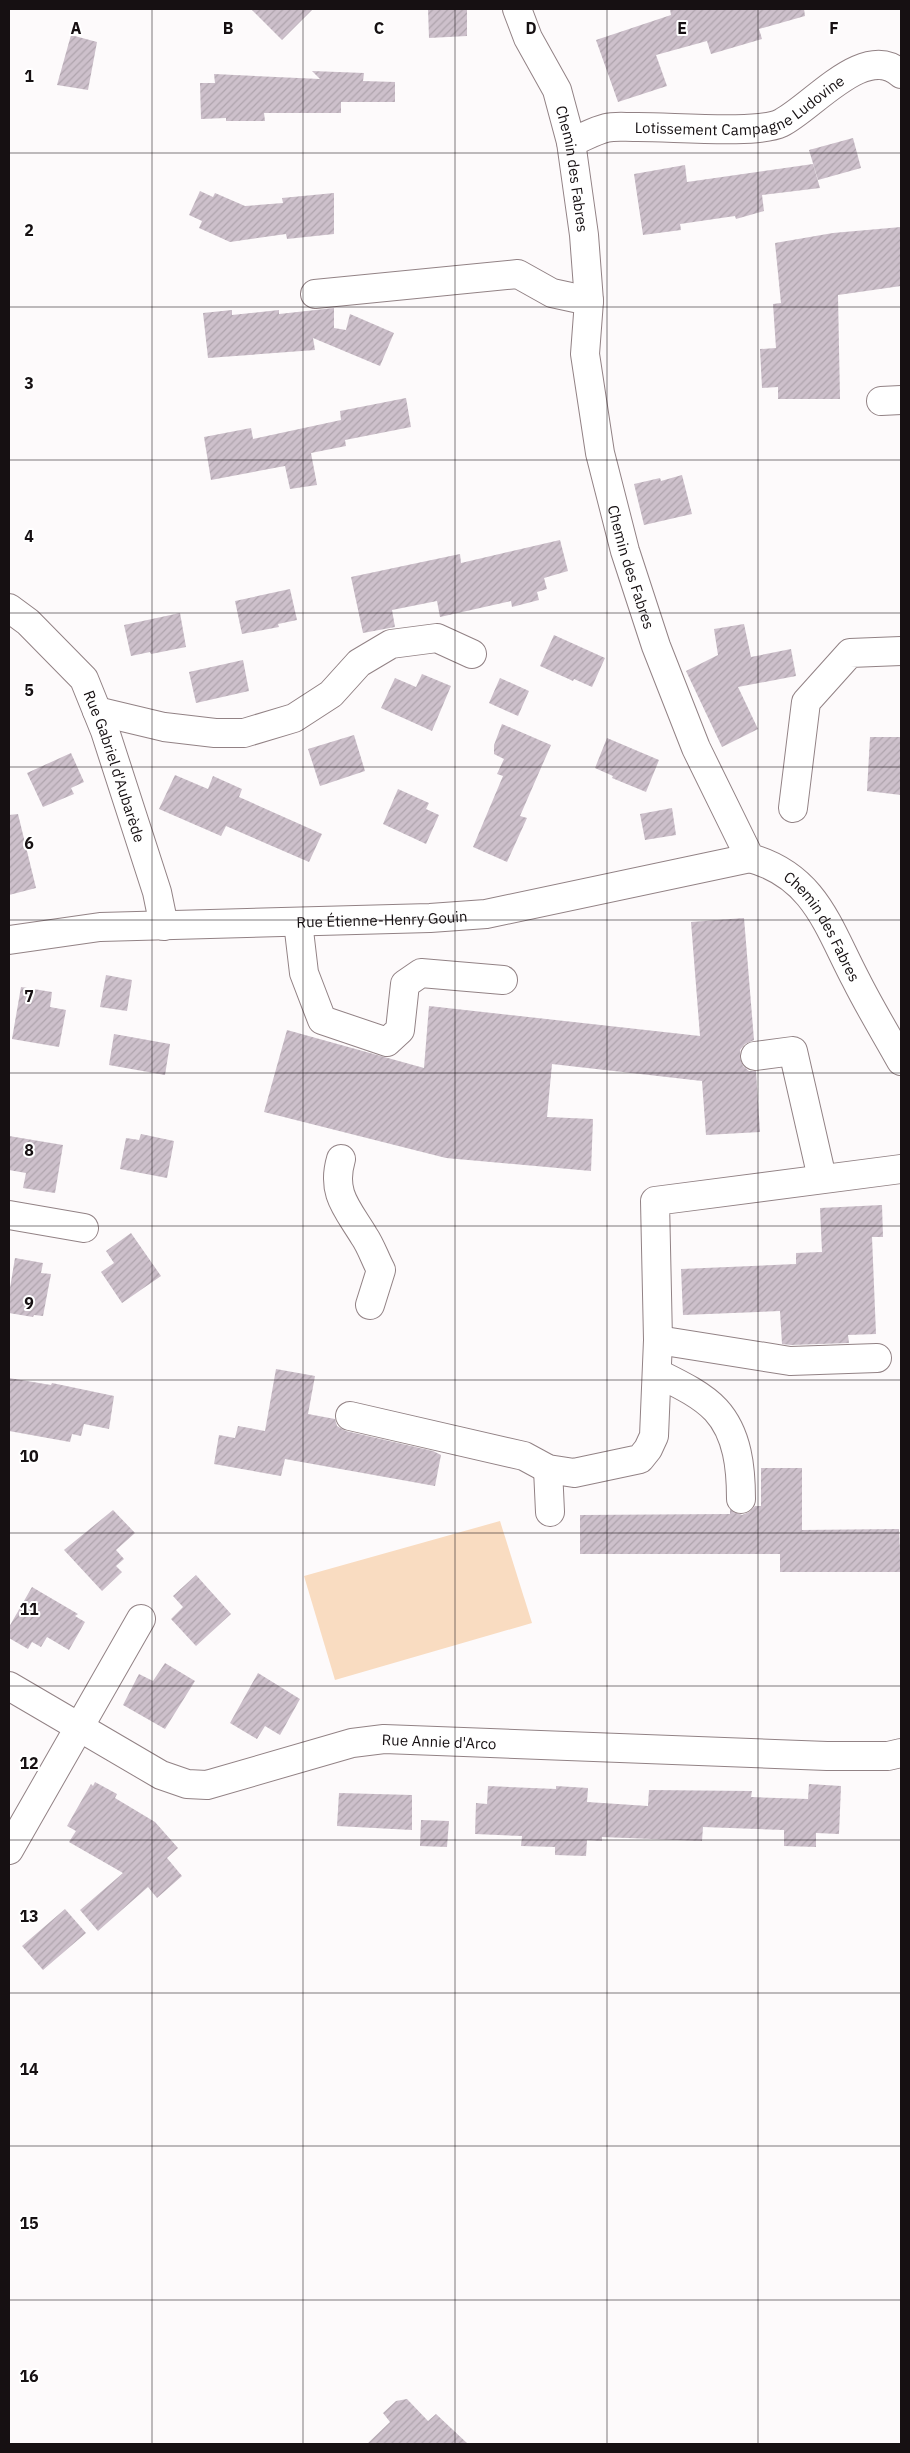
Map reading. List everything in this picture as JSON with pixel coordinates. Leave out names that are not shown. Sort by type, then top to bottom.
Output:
[{"type":"street","name":"Chemin des Fabres","points":[[517,9],[528,38],[557,90],[571,142],[584,235],[589,301],[585,354],[600,453],[625,551],[656,646],[696,748],[750,858],[769,863],[794,879],[816,903],[901,1061]]},
{"type":"street","name":"Lotissement Campagne Ludovine","points":[[571,142],[607,128],[664,126],[748,129],[780,124],[866,65],[880,64],[895,69],[901,74]]},
{"type":"street","points":[[315,294],[518,274],[552,293],[589,301]]},
{"type":"street","name":"Rue Gabriel d'Aubarède","points":[[9,608],[28,622],[84,679],[98,711],[157,892],[164,926]]},
{"type":"street","points":[[98,711],[164,727],[215,733],[244,733],[294,718],[331,694],[359,663],[391,644],[437,638],[472,654]]},
{"type":"street","points":[[793,808],[806,702],[850,653],[901,650]]},
{"type":"street","name":"Rue Étienne-Henry Gouin","points":[[9,940],[100,927],[430,918],[486,914],[750,858]]},
{"type":"street","points":[[298,922],[304,973],[322,1020],[388,1042],[400,1030],[406,984],[421,973],[503,980]]},
{"type":"street","points":[[755,1056],[793,1051],[822,1178]]},
{"type":"street","points":[[342,1158],[336,1175],[342,1201],[365,1238],[381,1270],[370,1305]]},
{"type":"street","points":[[350,1416],[524,1456],[548,1469],[574,1473],[640,1459],[648,1449],[654,1436],[658,1340],[655,1201],[901,1169]]},
{"type":"street","points":[[9,1215],[84,1228]]},
{"type":"street","points":[[658,1340],[790,1360],[877,1358]]},
{"type":"street","points":[[657,1373],[694,1393],[716,1410],[728,1430],[741,1467],[741,1499]]},
{"type":"street","points":[[548,1469],[550,1512]]},
{"type":"street","points":[[9,1850],[141,1618]]},
{"type":"street","name":"Rue Annie d'Arco","points":[[9,1686],[161,1775],[186,1784],[207,1785],[352,1744],[384,1739],[827,1756],[888,1756],[901,1753]]},
{"type":"shaded area","points":[[500,1521],[532,1623],[335,1680],[304,1576]]},
{"type":"building","points":[[251,9],[313,9],[282,40]]},
{"type":"building","points":[[428,9],[467,9],[467,36],[429,38]]},
{"type":"building","points":[[670,9],[804,9],[805,16],[759,29],[762,39],[711,54],[707,41],[656,55],[667,86],[618,102],[596,40],[671,15]]},
{"type":"building","points":[[71,35],[97,42],[88,90],[57,85]]},
{"type":"building","points":[[312,71],[364,73],[363,81],[395,82],[395,102],[341,102],[341,113],[264,113],[265,121],[226,121],[226,118],[201,119],[200,83],[215,83],[214,74],[320,79]]},
{"type":"building","points":[[853,138],[861,168],[818,180],[809,150]]},
{"type":"building","points":[[813,164],[820,188],[762,195],[764,211],[736,219],[735,216],[680,224],[681,230],[643,235],[634,174],[685,165],[687,182]]},
{"type":"building","points":[[200,191],[213,197],[215,193],[245,206],[283,203],[282,198],[334,193],[334,234],[287,239],[286,234],[230,242],[199,228],[202,221],[189,215]]},
{"type":"building","points":[[901,227],[901,286],[838,295],[840,399],[778,399],[778,387],[762,388],[760,349],[776,348],[773,304],[781,303],[775,243],[833,233]]},
{"type":"building","points":[[334,308],[334,328],[346,330],[350,314],[394,333],[380,366],[313,338],[315,350],[208,358],[203,313],[232,310],[232,315],[279,310],[279,314]]},
{"type":"building","points":[[406,398],[411,427],[345,440],[346,446],[311,453],[317,485],[290,489],[285,466],[211,480],[204,437],[251,428],[253,439],[341,420],[340,411]]},
{"type":"building","points":[[682,475],[692,514],[644,525],[634,484],[660,478],[661,481]]},
{"type":"building","points":[[560,540],[568,571],[544,578],[547,589],[537,592],[539,600],[512,607],[511,601],[440,617],[437,601],[392,610],[395,627],[363,633],[351,577],[460,554],[461,563]]},
{"type":"building","points":[[290,589],[297,620],[278,624],[279,627],[242,634],[235,601]]},
{"type":"building","points":[[180,613],[186,647],[131,656],[124,625]]},
{"type":"building","points":[[744,624],[751,657],[791,649],[796,676],[738,687],[758,729],[722,747],[686,671],[718,655],[714,629]]},
{"type":"building","points":[[554,635],[605,658],[592,687],[574,679],[573,681],[540,666]]},
{"type":"building","points":[[243,660],[249,691],[196,703],[189,672]]},
{"type":"building","points":[[422,674],[451,686],[432,731],[381,708],[395,678],[416,687]]},
{"type":"building","points":[[500,678],[529,691],[518,716],[489,703]]},
{"type":"building","points":[[502,724],[551,745],[520,816],[527,818],[507,862],[473,847],[503,776],[497,774],[504,759],[494,754],[494,745]]},
{"type":"building","points":[[354,735],[365,771],[320,786],[308,749]]},
{"type":"building","points":[[870,737],[901,737],[901,795],[867,791]]},
{"type":"building","points":[[607,738],[659,760],[646,792],[612,778],[613,776],[595,768]]},
{"type":"building","points":[[71,753],[84,782],[71,788],[74,794],[43,807],[27,773]]},
{"type":"building","points":[[175,775],[208,789],[213,776],[242,789],[239,797],[322,834],[309,862],[226,826],[221,836],[159,809]]},
{"type":"building","points":[[398,789],[429,803],[426,809],[439,815],[426,844],[383,824]]},
{"type":"building","points":[[672,808],[676,835],[645,840],[640,814]]},
{"type":"building","points":[[18,814],[36,888],[9,895],[9,815]]},
{"type":"building","points":[[744,918],[754,1040],[745,1044],[740,1050],[740,1058],[743,1066],[749,1071],[756,1071],[760,1132],[706,1135],[702,1081],[552,1064],[547,1117],[593,1119],[591,1171],[446,1158],[264,1112],[287,1030],[424,1068],[429,1006],[700,1036],[691,922]]},
{"type":"building","points":[[106,975],[132,980],[127,1011],[100,1007]]},
{"type":"building","points":[[21,987],[52,992],[50,1007],[66,1010],[59,1047],[12,1039]]},
{"type":"building","points":[[114,1034],[170,1044],[165,1075],[109,1065]]},
{"type":"building","points":[[141,1134],[174,1141],[167,1178],[120,1169],[126,1138],[139,1140]]},
{"type":"building","points":[[9,1136],[63,1145],[55,1193],[23,1188],[26,1173],[9,1170]]},
{"type":"building","points":[[882,1205],[883,1237],[872,1237],[876,1334],[848,1335],[849,1343],[791,1345],[782,1344],[780,1311],[683,1315],[681,1269],[796,1264],[796,1253],[822,1252],[820,1208]]},
{"type":"building","points":[[131,1233],[161,1276],[122,1303],[101,1272],[114,1263],[106,1251]]},
{"type":"building","points":[[15,1258],[43,1263],[41,1273],[51,1274],[43,1316],[34,1315],[33,1317],[9,1313],[9,1294]]},
{"type":"building","points":[[276,1369],[315,1376],[308,1414],[335,1419],[337,1426],[346,1431],[433,1451],[441,1455],[435,1486],[285,1459],[281,1476],[214,1464],[219,1435],[235,1438],[238,1426],[265,1431]]},
{"type":"building","points":[[9,1378],[51,1385],[52,1383],[114,1396],[109,1429],[84,1424],[81,1436],[72,1434],[70,1442],[9,1431]]},
{"type":"building","points":[[761,1468],[802,1468],[802,1530],[899,1529],[901,1572],[780,1572],[780,1554],[580,1554],[580,1515],[730,1514],[730,1509],[742,1515],[749,1512],[755,1506],[761,1506]]},
{"type":"building","points":[[113,1510],[135,1533],[116,1550],[124,1559],[116,1566],[122,1572],[102,1591],[64,1550]]},
{"type":"building","points":[[196,1575],[231,1614],[196,1646],[171,1619],[183,1607],[173,1596]]},
{"type":"building","points":[[32,1587],[78,1614],[75,1616],[85,1622],[69,1650],[47,1637],[41,1647],[32,1642],[28,1649],[9,1638],[9,1627]]},
{"type":"building","points":[[165,1663],[195,1681],[165,1729],[123,1705],[139,1674],[153,1681]]},
{"type":"building","points":[[258,1673],[300,1699],[280,1735],[265,1726],[257,1739],[230,1723]]},
{"type":"building","points":[[95,1782],[117,1794],[115,1798],[155,1822],[178,1848],[167,1858],[182,1876],[157,1898],[148,1887],[98,1931],[80,1910],[123,1873],[69,1842],[76,1831],[67,1826],[91,1784],[93,1786]]},
{"type":"building","points":[[809,1784],[841,1786],[839,1834],[816,1833],[816,1847],[784,1846],[784,1830],[703,1827],[702,1841],[602,1837],[602,1841],[587,1840],[586,1856],[555,1855],[555,1847],[521,1846],[522,1836],[475,1834],[476,1803],[487,1804],[488,1786],[556,1789],[556,1786],[588,1788],[587,1802],[648,1806],[649,1790],[752,1791],[751,1797],[808,1799]]},
{"type":"building","points":[[339,1793],[412,1795],[412,1830],[337,1826]]},
{"type":"building","points":[[421,1820],[449,1821],[447,1847],[420,1846]]},
{"type":"building","points":[[65,1909],[86,1933],[43,1970],[22,1946]]},
{"type":"building","points":[[407,2399],[428,2421],[436,2414],[468,2444],[367,2444],[390,2422],[383,2413],[396,2401]]}]
